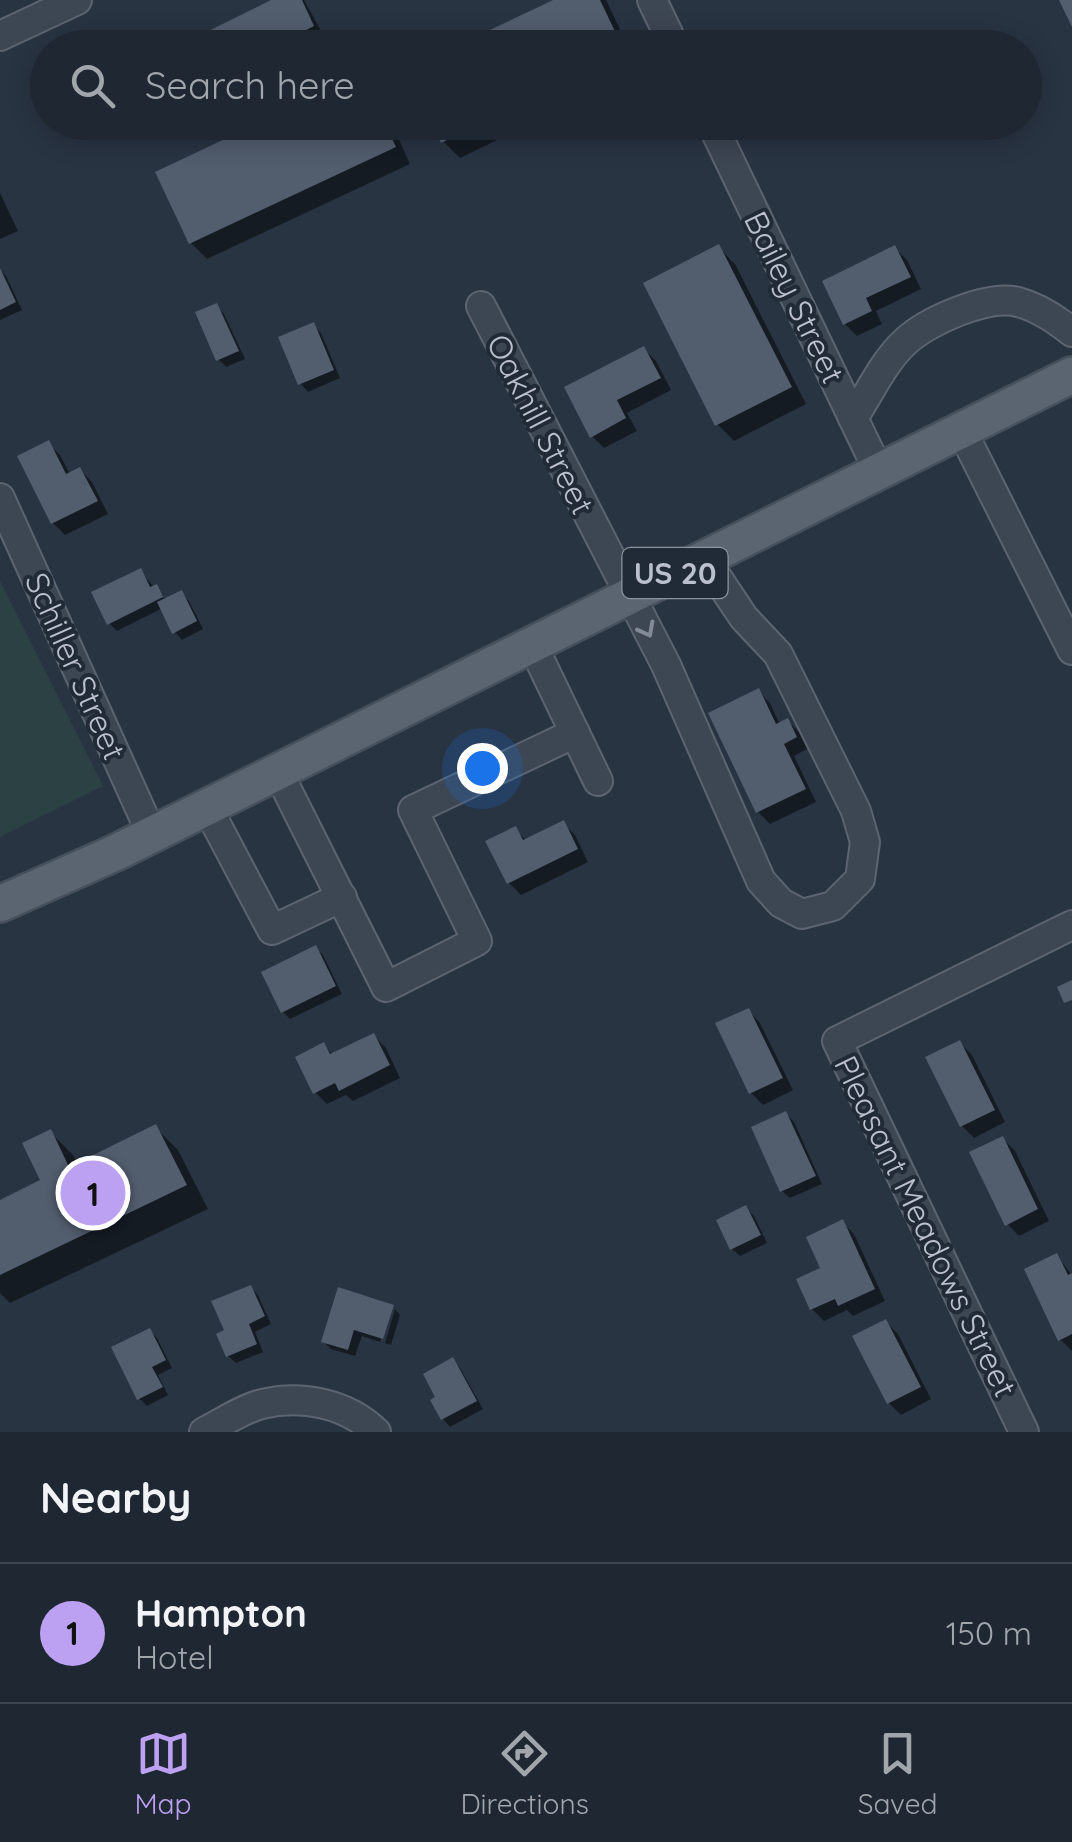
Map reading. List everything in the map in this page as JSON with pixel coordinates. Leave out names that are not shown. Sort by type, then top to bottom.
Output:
[{"type":"main road","name":"US 20","points":[[0,904],[208,808],[1072,375]]},
{"type":"main road","name":"US 20","points":[[0,925],[117,852]]},
{"type":"street","points":[[0,36],[77,0]]},
{"type":"street","points":[[652,0],[666,30]]},
{"type":"street","name":"Bailey Street","points":[[720,140],[879,472]]},
{"type":"street","points":[[853,418],[902,344],[923,327],[968,309],[984,303],[1017,301],[1058,320],[1072,332]]},
{"type":"street","name":"Oakhill Street","points":[[481,306],[666,665],[762,881],[780,903],[802,914],[833,906],[860,879],[865,842],[856,811],[778,654],[744,618],[704,558]]},
{"type":"street","points":[[961,429],[1072,650]]},
{"type":"street","name":"Schiller Street","points":[[0,498],[152,835]]},
{"type":"street","points":[[532,644],[598,781]]},
{"type":"street","points":[[278,772],[386,986],[477,941],[414,810],[575,733]]},
{"type":"street","points":[[208,808],[272,930],[342,896]]},
{"type":"street","name":"Pleasant Meadows Street","points":[[1024,1432],[836,1041],[1072,926]]},
{"type":"street","points":[[204,1432],[259,1405],[306,1400],[337,1408],[363,1420],[376,1432]]},
{"type":"green space","points":[[0,581],[103,786],[0,837]]},
{"type":"building","points":[[271,0],[302,0],[314,26],[306,30],[210,30]]},
{"type":"building","points":[[553,0],[600,0],[614,30],[490,30]]},
{"type":"building","points":[[1059,0],[1072,0],[1072,27]]},
{"type":"building","points":[[223,140],[393,140],[396,147],[189,244],[155,172]]},
{"type":"building","points":[[719,244],[792,387],[715,426],[643,283]]},
{"type":"building","points":[[895,245],[911,277],[866,298],[872,311],[843,325],[822,281]]},
{"type":"building","points":[[0,268],[16,302],[0,310]]},
{"type":"building","points":[[217,303],[239,351],[216,361],[195,312]]},
{"type":"building","points":[[314,322],[334,370],[298,385],[278,337]]},
{"type":"building","points":[[644,346],[661,378],[617,400],[626,418],[590,438],[564,387]]},
{"type":"building","points":[[49,440],[66,474],[80,467],[98,501],[51,524],[17,456]]},
{"type":"building","points":[[141,568],[150,587],[157,584],[163,597],[107,625],[91,592]]},
{"type":"building","points":[[182,590],[197,621],[172,634],[157,602]]},
{"type":"building","points":[[759,688],[776,724],[788,718],[797,737],[784,744],[806,789],[756,813],[708,713]]},
{"type":"building","points":[[564,820],[578,849],[507,884],[485,841],[516,826],[523,840]]},
{"type":"building","points":[[316,945],[336,986],[281,1013],[261,972]]},
{"type":"building","points":[[1072,980],[1072,1000],[1064,1003],[1057,987]]},
{"type":"building","points":[[749,1008],[783,1078],[749,1094],[715,1023]]},
{"type":"building","points":[[374,1033],[390,1065],[339,1091],[335,1083],[313,1094],[295,1057],[324,1042],[330,1054]]},
{"type":"building","points":[[960,1040],[995,1110],[960,1127],[925,1057]]},
{"type":"building","points":[[786,1111],[816,1176],[780,1192],[751,1127]]},
{"type":"building","points":[[156,1124],[187,1185],[0,1275],[0,1200],[40,1180],[22,1143],[51,1129],[69,1167]]},
{"type":"building","points":[[1003,1136],[1038,1209],[1005,1226],[969,1152]]},
{"type":"building","points":[[746,1205],[761,1235],[730,1250],[716,1220]]},
{"type":"building","points":[[843,1219],[875,1289],[838,1306],[835,1299],[810,1310],[796,1279],[820,1268],[806,1237]]},
{"type":"building","points":[[1057,1253],[1068,1275],[1072,1273],[1072,1334],[1058,1341],[1024,1269]]},
{"type":"building","points":[[251,1285],[265,1316],[249,1324],[257,1344],[226,1357],[216,1334],[224,1330],[211,1301]]},
{"type":"building","points":[[338,1287],[394,1305],[383,1339],[354,1330],[348,1350],[321,1342]]},
{"type":"building","points":[[886,1319],[921,1387],[887,1404],[852,1336]]},
{"type":"building","points":[[150,1328],[166,1360],[152,1367],[163,1387],[137,1400],[111,1347]]},
{"type":"building","points":[[453,1357],[477,1401],[441,1420],[423,1374]]},
{"type":"place","name":"Hampton","points":[[93,1193]]}]
